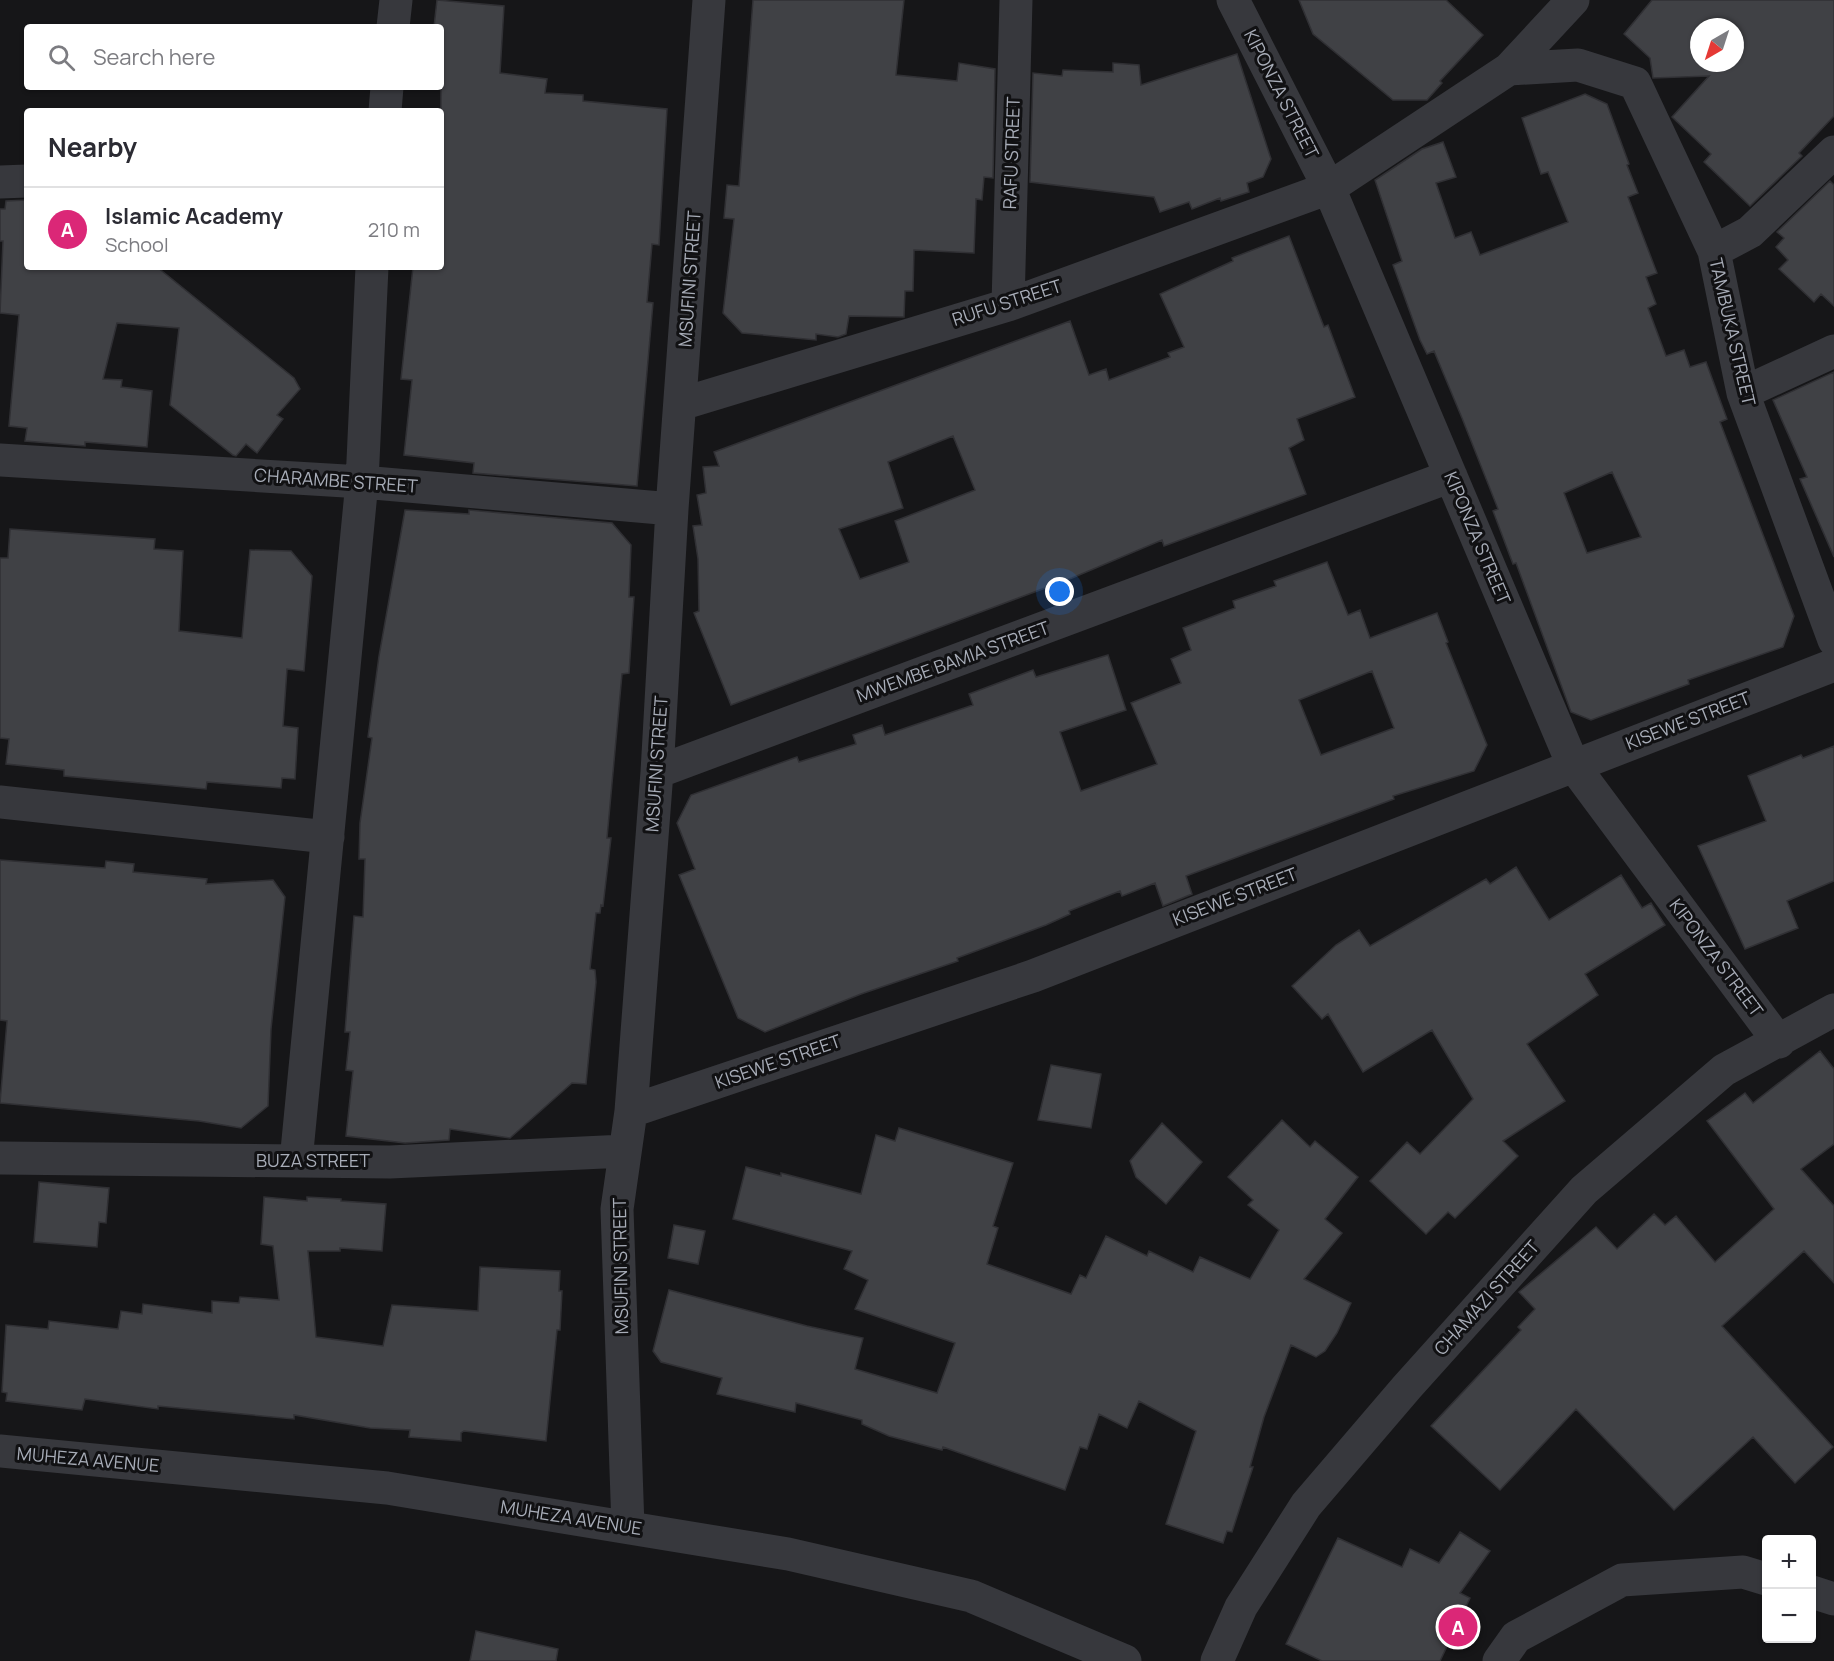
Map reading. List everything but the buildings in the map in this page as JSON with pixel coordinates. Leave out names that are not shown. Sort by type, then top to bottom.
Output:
[{"type":"street","points":[[393,24],[396,0]]},
{"type":"street","name":"MSUFINI STREET","points":[[628,1527],[617,1209],[631,1111],[657,772],[672,509],[709,0]]},
{"type":"street","name":"RAFU STREET","points":[[1008,305],[1016,0]]},
{"type":"street","name":"KIPONZA STREET","points":[[1233,0],[1329,188],[1573,765],[1779,1042]]},
{"type":"street","points":[[1509,69],[1573,0]]},
{"type":"street","name":"TAMBUKA STREET","points":[[1509,69],[1578,65],[1635,83],[1714,251],[1743,393],[1834,640]]},
{"type":"street","name":"RUFU STREET","points":[[681,404],[1008,305],[1329,188],[1509,69]]},
{"type":"street","points":[[385,108],[387,90]]},
{"type":"street","points":[[1714,251],[1750,232],[1834,152]]},
{"type":"street","points":[[0,182],[24,181]]},
{"type":"street","points":[[296,1161],[362,482],[372,270]]},
{"type":"street","points":[[1743,393],[1834,351]]},
{"type":"street","name":"CHARAMBE STREET","points":[[0,460],[362,482],[672,509]]},
{"type":"street","name":"MWEMBE BAMIA STREET","points":[[657,772],[1451,476]]},
{"type":"street","name":"KISEWE STREET","points":[[631,1111],[1033,976],[1834,665]]},
{"type":"street","points":[[0,802],[328,837]]},
{"type":"street","name":"CHAMAZI STREET","points":[[1217,1661],[1241,1607],[1306,1505],[1407,1387],[1576,1198],[1724,1070],[1834,1010]]},
{"type":"street","name":"BUZA STREET","points":[[0,1158],[390,1162],[625,1151]]},
{"type":"street","name":"MUHEZA AVENUE","points":[[0,1451],[387,1488],[788,1554],[971,1596],[1125,1661]]},
{"type":"street","points":[[1499,1661],[1516,1637],[1622,1580],[1743,1572],[1762,1578]]},
{"type":"street","points":[[1816,1593],[1834,1599]]},
{"type":"place","name":"Islamic Academy","points":[[1458,1627]]}]
